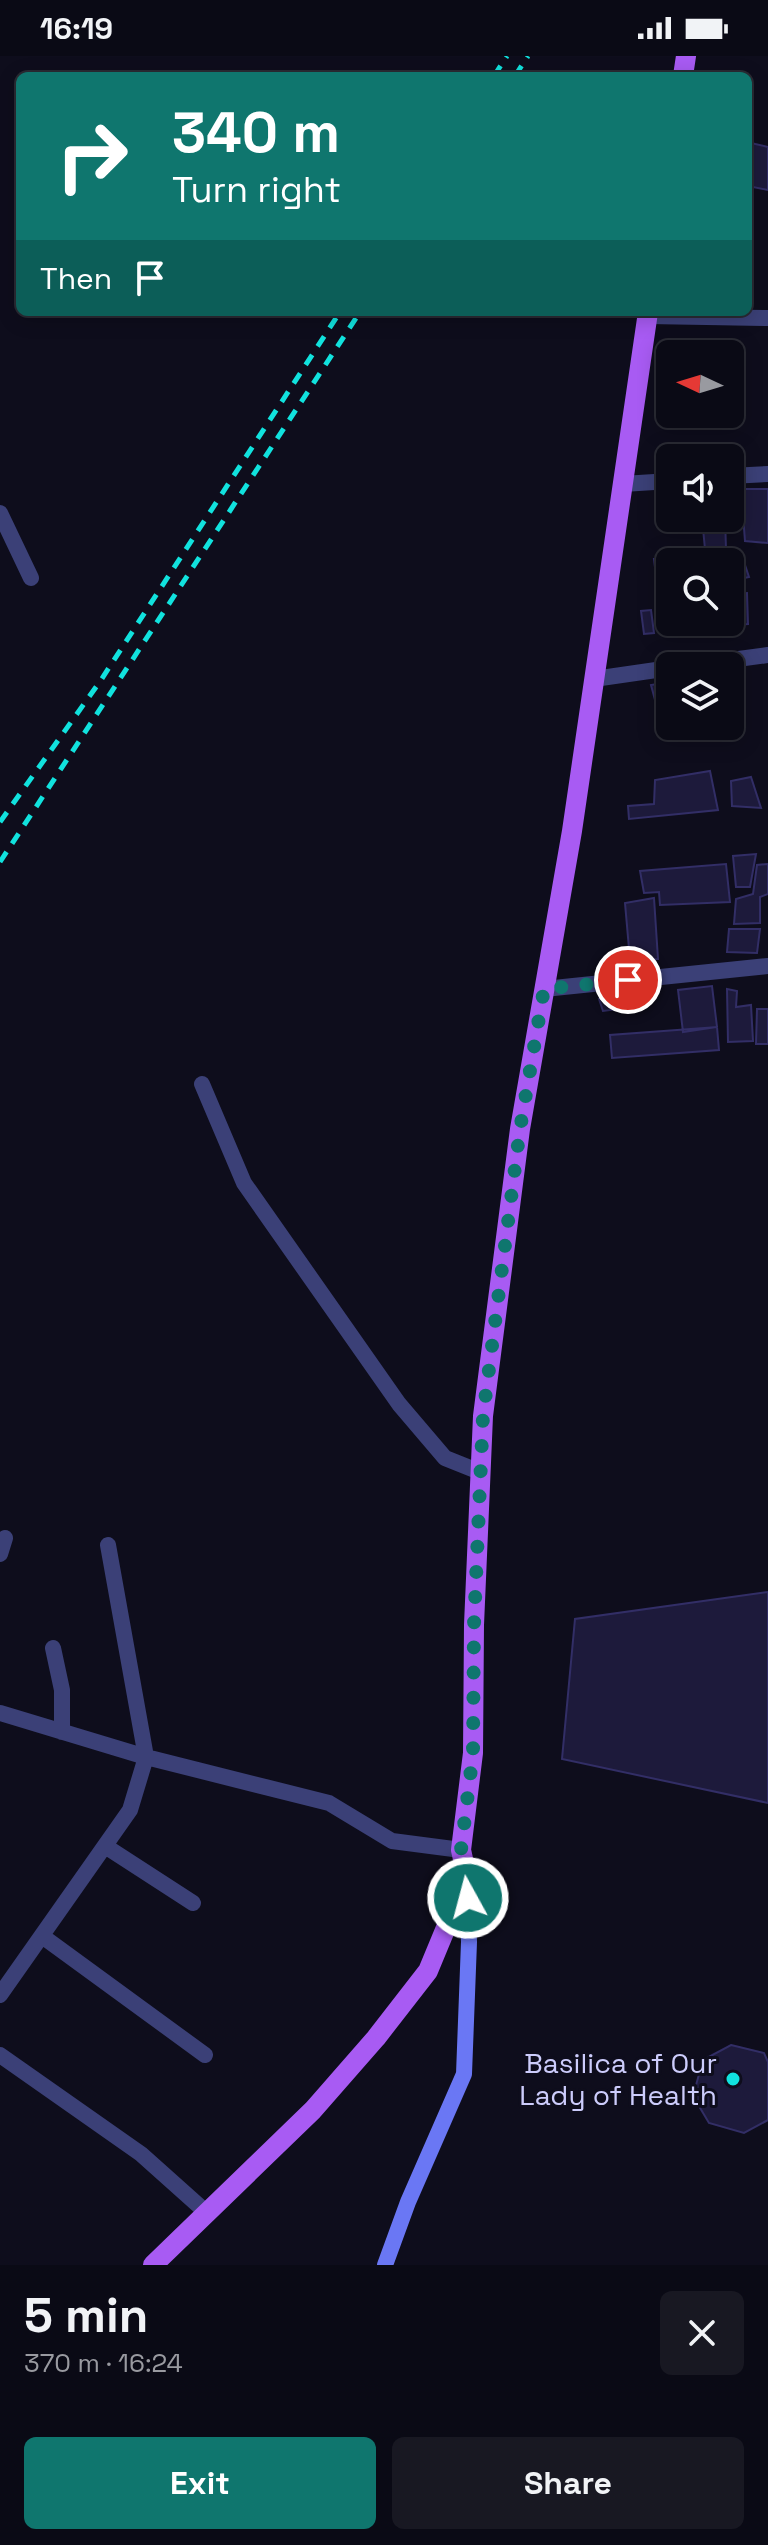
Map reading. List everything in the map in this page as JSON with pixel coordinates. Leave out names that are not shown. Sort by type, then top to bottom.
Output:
[{"type":"main road","points":[[153,2265],[313,2110],[376,2038],[428,1971],[467,1877],[461,1850],[473,1753],[474,1625],[483,1416],[520,1129],[594,679],[648,316]]},
{"type":"street","points":[[708,316],[768,318]]},
{"type":"street","points":[[744,475],[768,474]]},
{"type":"street","points":[[623,484],[656,482]]},
{"type":"street","points":[[0,513],[31,578]]},
{"type":"street","points":[[744,658],[768,655]]},
{"type":"street","points":[[594,679],[656,670]]},
{"type":"street","points":[[544,989],[768,966]]},
{"type":"street","points":[[202,1084],[244,1183],[399,1404],[445,1458],[480,1472]]},
{"type":"street","points":[[0,1995],[130,1810],[146,1757],[108,1545]]},
{"type":"street","points":[[53,1648],[62,1690],[62,1732]]},
{"type":"street","points":[[0,1713],[146,1757],[329,1803],[392,1841],[461,1850]]},
{"type":"street","points":[[105,1846],[193,1903]]},
{"type":"street","points":[[385,2265],[408,2202],[464,2074],[469,1942],[467,1877]]},
{"type":"street","points":[[42,1936],[205,2055]]},
{"type":"street","points":[[0,2055],[141,2154],[207,2213]]},
{"type":"building","points":[[752,143],[768,147],[768,190],[752,187]]},
{"type":"building","points":[[744,489],[768,489],[768,543],[745,541]]},
{"type":"building","points":[[703,532],[725,532],[726,548],[705,548]]},
{"type":"building","points":[[744,562],[749,577],[744,578]]},
{"type":"building","points":[[744,593],[747,593],[748,624],[744,624]]},
{"type":"building","points":[[651,610],[654,633],[644,634],[641,611]]},
{"type":"building","points":[[656,684],[656,704],[651,685]]},
{"type":"building","points":[[710,771],[718,810],[629,819],[628,806],[654,804],[655,780]]},
{"type":"building","points":[[751,777],[761,808],[732,806],[731,781]]},
{"type":"building","points":[[756,854],[750,887],[736,887],[733,856]]},
{"type":"building","points":[[726,864],[730,902],[660,905],[659,892],[644,893],[640,871]]},
{"type":"building","points":[[768,864],[768,894],[760,897],[760,923],[734,924],[736,899],[753,894],[757,865]]},
{"type":"building","points":[[654,898],[658,959],[630,960],[625,903]]},
{"type":"building","points":[[729,929],[760,929],[757,953],[727,952]]},
{"type":"building","points":[[712,986],[717,1027],[683,1032],[678,990]]},
{"type":"building","points":[[727,989],[737,991],[736,1007],[751,1005],[753,1041],[728,1042]]},
{"type":"building","points":[[625,994],[627,1008],[603,1011],[599,999]]},
{"type":"building","points":[[757,1009],[768,1009],[768,1044],[756,1044]]},
{"type":"building","points":[[717,1027],[719,1050],[612,1058],[610,1035]]},
{"type":"building","points":[[768,1592],[768,1803],[562,1759],[575,1619]]},
{"type":"building","name":"Basilica of Our Lady of Health","points":[[731,2045],[764,2053],[768,2062],[768,2120],[744,2133],[709,2123],[693,2096],[703,2060]]},
{"type":"railway","points":[[497,72],[507,56]]},
{"type":"railway","points":[[518,72],[528,56]]},
{"type":"railway","points":[[0,822],[101,680],[337,316]]},
{"type":"railway","points":[[0,862],[357,316]]},
{"type":"place","name":"Basilica of Our Lady of Health","points":[[733,2079]]},
{"type":"route","points":[[468,1898],[461,1850],[473,1753],[474,1625],[483,1416],[520,1129],[544,989],[628,980]]}]
